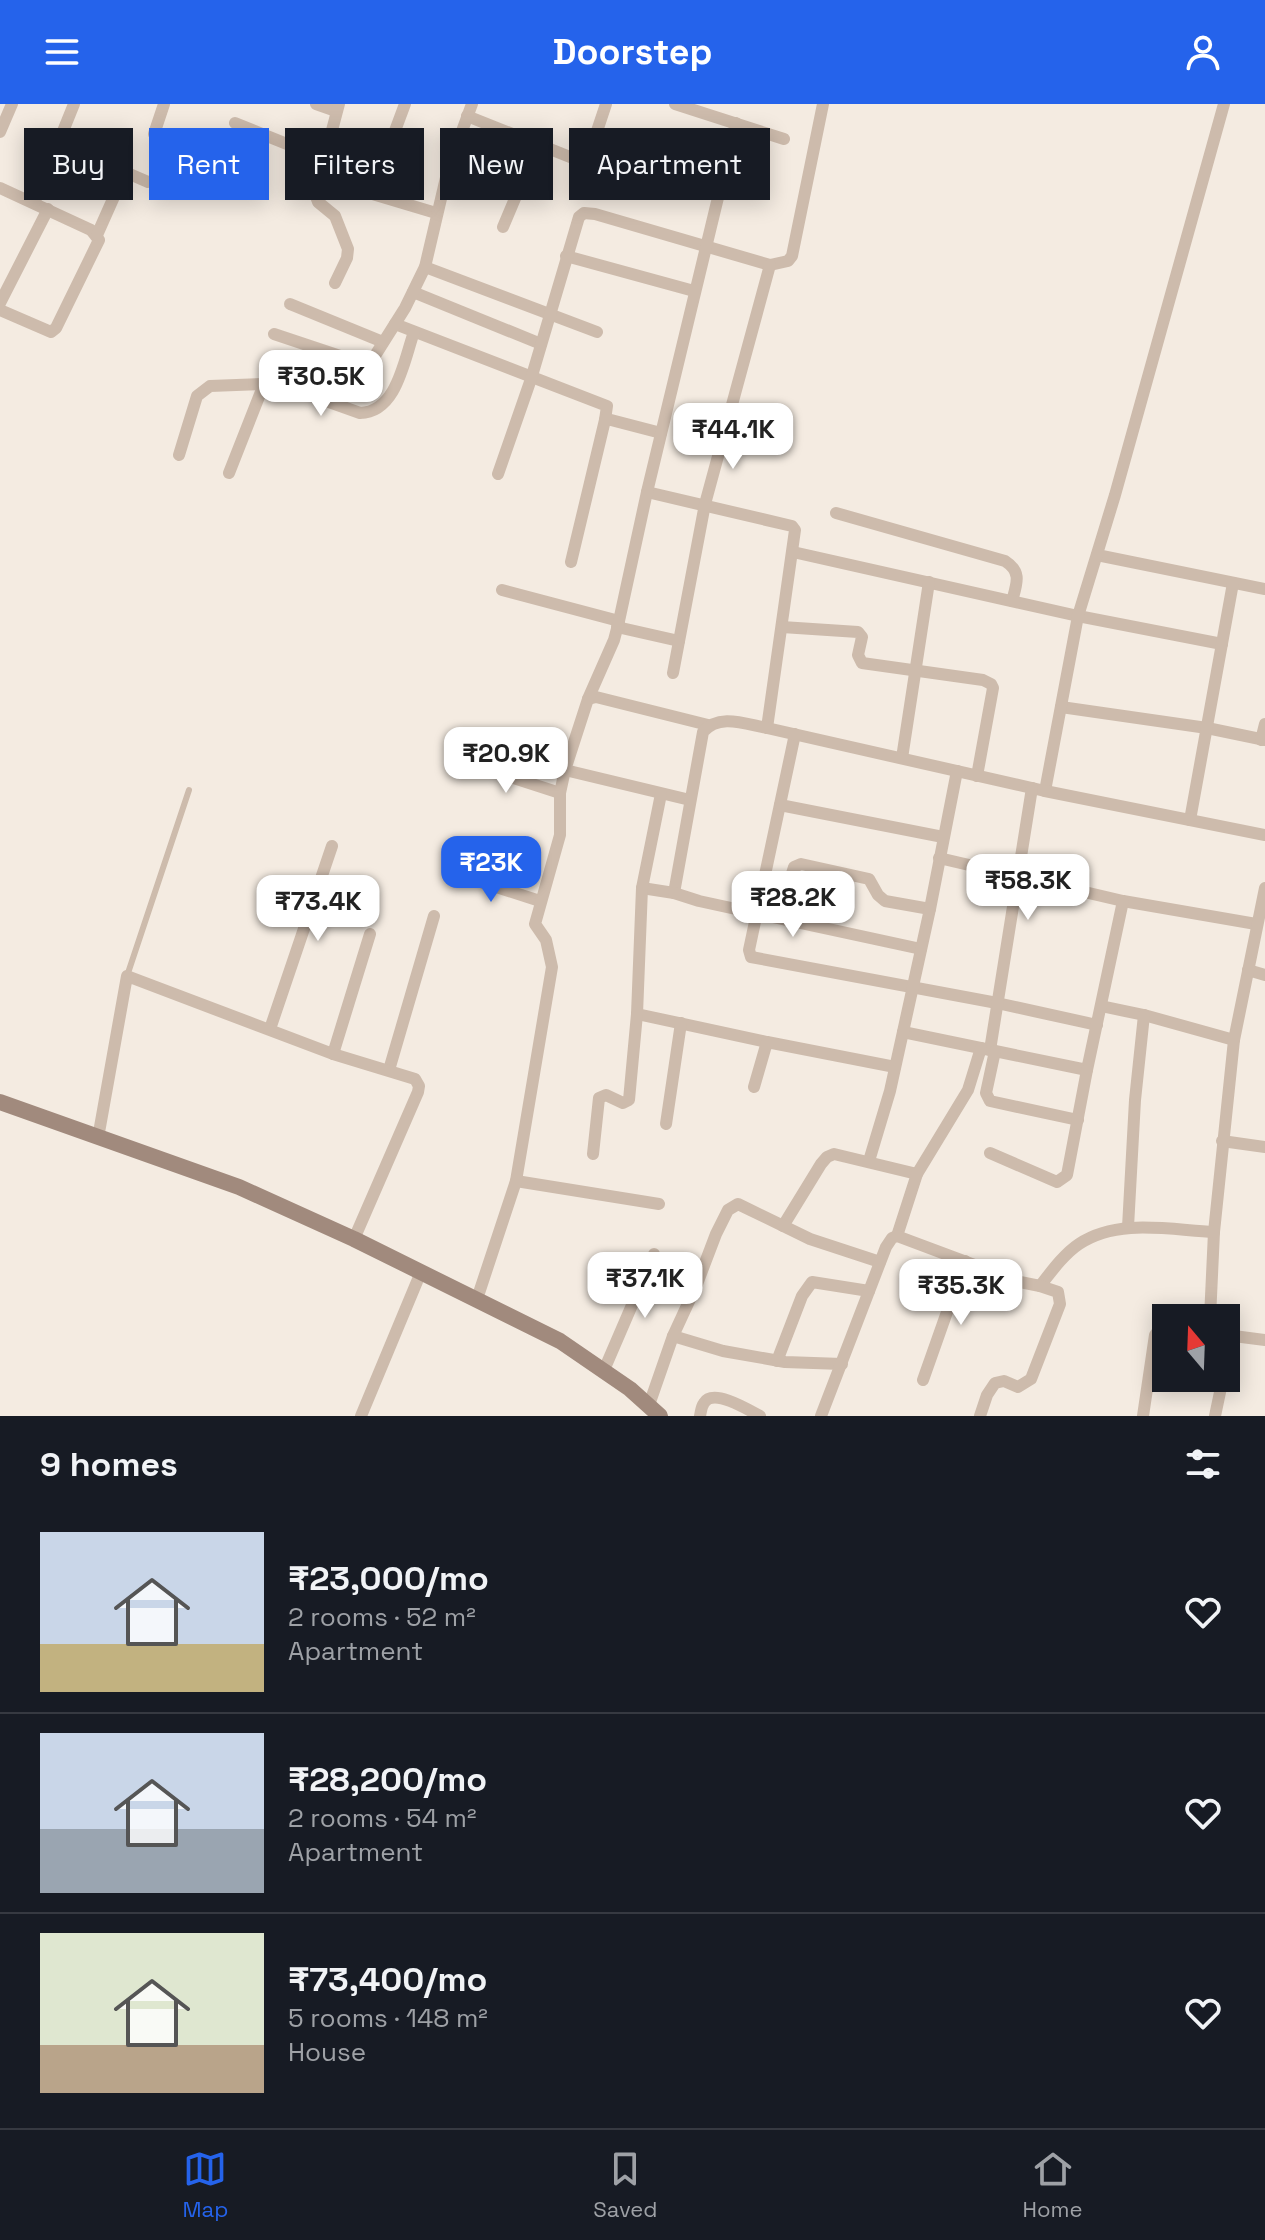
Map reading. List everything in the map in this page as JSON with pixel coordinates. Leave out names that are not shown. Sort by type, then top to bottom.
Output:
[{"type":"main road","points":[[0,1102],[239,1187],[354,1239],[560,1341],[655,1410]]},
{"type":"street","points":[[0,132],[12,104]]},
{"type":"street","points":[[64,128],[74,104]]},
{"type":"street","points":[[156,128],[164,104]]},
{"type":"street","points":[[316,104],[338,107],[332,128]]},
{"type":"street","points":[[396,128],[405,104]]},
{"type":"street","points":[[553,150],[576,160],[584,158],[590,152],[606,104]]},
{"type":"street","points":[[675,104],[784,139]]},
{"type":"street","points":[[498,474],[531,379],[579,217],[584,213],[770,265],[788,261],[792,256],[823,104]]},
{"type":"street","points":[[1078,1120],[990,1101],[986,1093],[989,1050],[1017,877],[1061,707],[1078,616],[1224,104]]},
{"type":"street","points":[[274,334],[364,364],[371,362],[425,267],[455,145],[470,110],[506,128]]},
{"type":"street","points":[[235,123],[285,143]]},
{"type":"street","points":[[477,1299],[516,1181],[552,967],[546,940],[535,924],[560,835],[560,793],[565,770],[588,699],[618,624],[736,123]]},
{"type":"street","points":[[133,175],[148,182]]},
{"type":"street","points":[[0,188],[97,235]]},
{"type":"street","points":[[0,310],[51,332],[56,328],[97,245],[97,235],[113,200]]},
{"type":"street","points":[[317,200],[335,216],[348,249],[335,283]]},
{"type":"street","points":[[395,200],[436,213]]},
{"type":"street","points":[[503,227],[514,200]]},
{"type":"street","points":[[0,303],[48,209]]},
{"type":"street","points":[[566,256],[694,291]]},
{"type":"street","points":[[673,673],[705,504],[770,265]]},
{"type":"street","points":[[425,267],[597,332]]},
{"type":"street","points":[[413,292],[541,344]]},
{"type":"street","points":[[290,304],[383,342]]},
{"type":"street","points":[[395,324],[607,406],[571,562]]},
{"type":"street","points":[[179,455],[197,396],[203,389],[264,384],[287,387],[360,413],[371,413],[391,397],[414,332]]},
{"type":"street","points":[[229,473],[264,384]]},
{"type":"street","points":[[605,420],[661,433]]},
{"type":"street","points":[[647,492],[792,526],[795,536],[767,728]]},
{"type":"street","points":[[836,513],[1005,561],[1017,571],[1012,601]]},
{"type":"street","points":[[793,552],[1078,616],[1222,644]]},
{"type":"street","points":[[1097,555],[1265,589]]},
{"type":"street","points":[[902,758],[929,582]]},
{"type":"street","points":[[1190,820],[1233,583]]},
{"type":"street","points":[[502,590],[679,641]]},
{"type":"street","points":[[782,627],[858,632],[862,637],[858,655],[862,663],[983,680],[991,684],[992,696],[977,776]]},
{"type":"street","points":[[588,699],[596,697],[708,725]]},
{"type":"street","points":[[1061,707],[1207,728],[1263,740],[1265,724]]},
{"type":"street","points":[[674,893],[703,732],[708,725],[721,720],[1038,790],[1265,835]]},
{"type":"street","points":[[795,734],[749,950],[751,957],[1097,1025]]},
{"type":"street","points":[[464,762],[560,793]]},
{"type":"street","points":[[565,770],[690,800]]},
{"type":"street","points":[[869,1161],[903,1032],[957,771]]},
{"type":"street","points":[[593,1154],[599,1098],[606,1095],[623,1103],[629,1100],[637,1014],[642,888],[661,794]]},
{"type":"street","points":[[780,805],[943,837]]},
{"type":"street","points":[[270,1029],[332,846]]},
{"type":"street","points":[[939,858],[1123,901],[1256,924]]},
{"type":"street","points":[[763,881],[789,883],[794,867],[801,864],[869,879],[885,901],[930,909]]},
{"type":"street","points":[[453,873],[540,901]]},
{"type":"street","points":[[642,888],[921,949]]},
{"type":"street","points":[[1211,1304],[1222,1141],[1234,1040],[1265,888]]},
{"type":"street","points":[[990,1153],[1059,1182],[1067,1175],[1123,901]]},
{"type":"street","points":[[389,1070],[434,916]]},
{"type":"street","points":[[333,1054],[370,934]]},
{"type":"street","points":[[1248,970],[1265,975]]},
{"type":"street","points":[[98,1138],[127,976],[333,1054],[415,1079],[418,1092],[354,1239]]},
{"type":"street","points":[[1101,1006],[1234,1040]]},
{"type":"street","points":[[637,1014],[895,1067]]},
{"type":"street","points":[[1128,1227],[1135,1100],[1144,1015]]},
{"type":"street","points":[[666,1124],[681,1023]]},
{"type":"street","points":[[903,1032],[1087,1070]]},
{"type":"street","points":[[754,1087],[767,1042]]},
{"type":"street","points":[[897,1236],[917,1174],[989,1050]]},
{"type":"street","points":[[1222,1141],[1265,1147]]},
{"type":"street","points":[[783,1226],[827,1157],[834,1154],[917,1174]]},
{"type":"street","points":[[516,1181],[659,1204]]},
{"type":"street","points":[[655,1410],[673,1336],[728,1210],[738,1204],[810,1239],[880,1262]]},
{"type":"street","points":[[1040,1286],[1076,1246],[1093,1236],[1128,1227],[1214,1232]]},
{"type":"street","points":[[821,1416],[886,1247],[897,1236],[1020,1282],[1058,1292],[1060,1304],[1031,1379],[1018,1387],[1004,1381],[995,1383],[980,1416]]},
{"type":"street","points":[[604,1370],[654,1254]]},
{"type":"street","points":[[923,1380],[965,1261]]},
{"type":"street","points":[[361,1416],[421,1272]]},
{"type":"street","points":[[777,1361],[802,1296],[812,1282],[869,1291]]},
{"type":"street","points":[[673,1336],[723,1351],[777,1361],[842,1364]]},
{"type":"street","points":[[1240,1337],[1265,1340]]},
{"type":"street","points":[[1143,1416],[1152,1355]]},
{"type":"street","points":[[1215,1416],[1220,1392]]},
{"type":"street","points":[[700,1416],[703,1403],[708,1399],[720,1398],[760,1416]]},
{"type":"lane","points":[[127,976],[189,790]]}]
